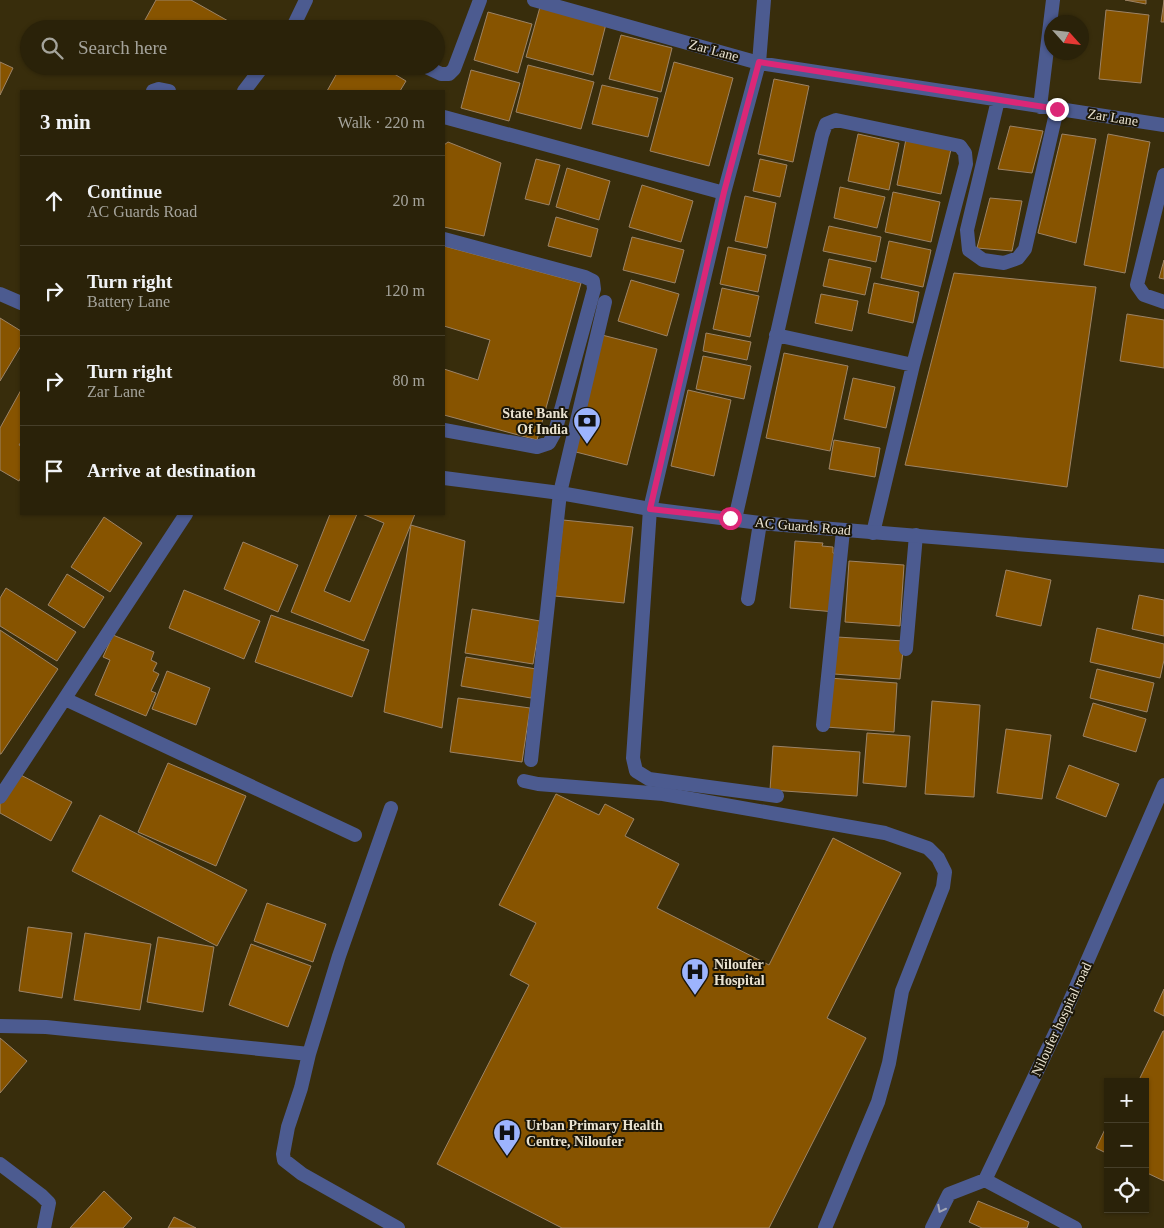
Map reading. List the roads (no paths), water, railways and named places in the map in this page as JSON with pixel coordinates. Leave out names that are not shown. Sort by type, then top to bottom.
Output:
[{"type":"street","points":[[296,20],[306,0]]},
{"type":"street","points":[[445,74],[449,74],[454,69],[480,0]]},
{"type":"street","name":"Zar Lane","points":[[534,0],[759,62],[1164,125]]},
{"type":"street","points":[[764,0],[759,62],[724,192],[650,509],[633,758],[636,772],[649,779],[777,796]]},
{"type":"street","points":[[1040,106],[1053,0]]},
{"type":"street","points":[[245,90],[256,75]]},
{"type":"street","points":[[998,100],[967,230],[969,250],[983,260],[1004,262],[1018,258],[1025,249],[1057,109]]},
{"type":"street","points":[[445,117],[724,192]]},
{"type":"street","points":[[735,519],[822,135],[826,124],[836,120],[960,146],[965,153],[966,164],[913,365],[873,533]]},
{"type":"street","points":[[1164,174],[1138,285],[1144,295],[1164,302]]},
{"type":"street","points":[[445,239],[585,277],[593,281],[594,290],[555,432],[549,443],[537,447],[445,430]]},
{"type":"street","points":[[0,294],[20,303]]},
{"type":"street","points":[[531,760],[560,493],[604,302]]},
{"type":"street","points":[[776,335],[913,365]]},
{"type":"street","name":"AC Guards Road","points":[[445,478],[560,493],[650,509],[735,519],[760,524],[1164,556]]},
{"type":"street","points":[[0,797],[185,515]]},
{"type":"street","points":[[748,599],[760,524]]},
{"type":"street","points":[[823,725],[843,531]]},
{"type":"street","points":[[906,649],[916,535]]},
{"type":"street","points":[[65,700],[355,835]]},
{"type":"street","points":[[524,781],[538,784],[663,794],[885,833],[928,848],[938,858],[945,872],[944,887],[902,991],[889,1063],[878,1102],[825,1228]]},
{"type":"street","name":"Niloufer hospital road","points":[[985,1180],[1160,807],[1164,785]]},
{"type":"street","points":[[391,808],[339,956],[309,1054],[302,1088],[288,1127],[283,1154],[284,1160],[302,1174],[398,1228]]},
{"type":"street","points":[[0,1026],[46,1027],[309,1054]]},
{"type":"street","points":[[0,1164],[48,1202],[44,1228]]},
{"type":"street","points":[[932,1228],[949,1194],[985,1180],[1075,1228]]},
{"type":"place","name":"State Bank Of India","points":[[587,445]]},
{"type":"place","name":"Niloufer Hospital","points":[[695,996]]},
{"type":"place","name":"Urban Primary Health Centre, Niloufer","points":[[507,1157]]}]
